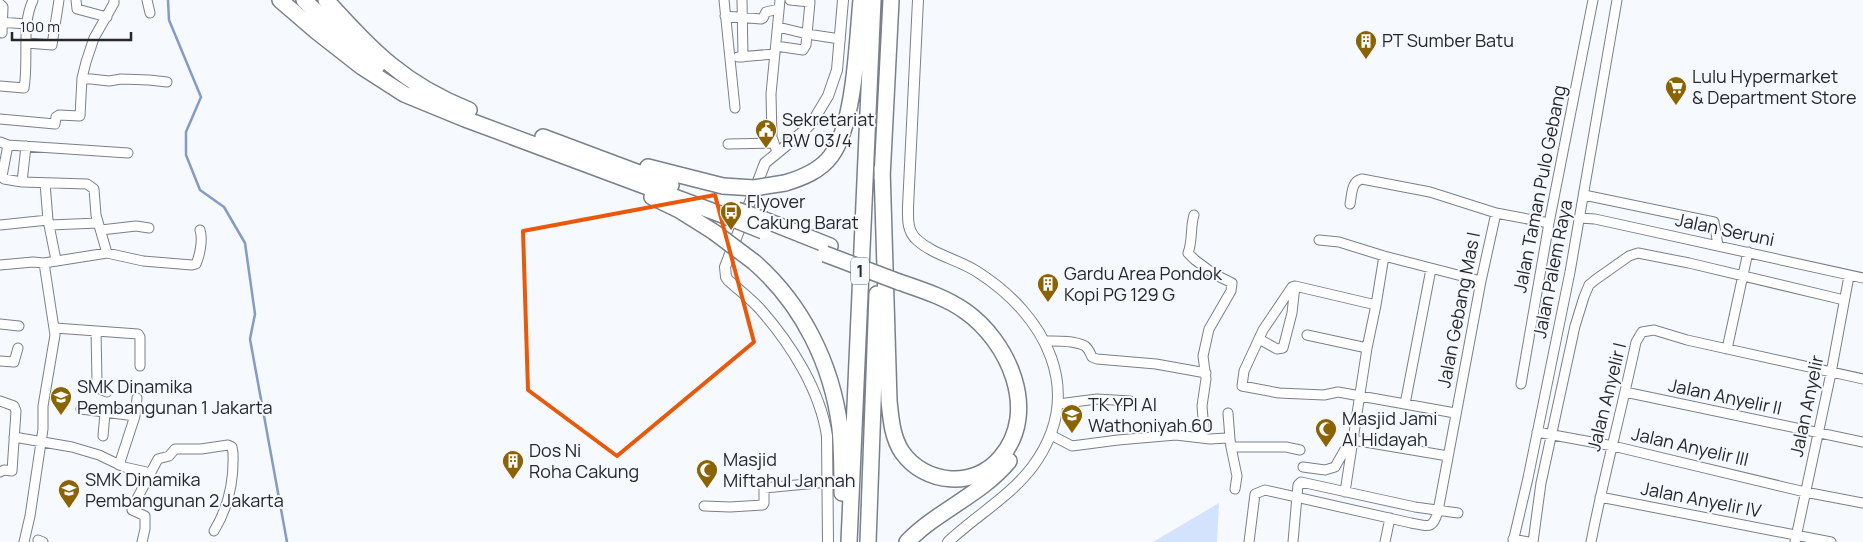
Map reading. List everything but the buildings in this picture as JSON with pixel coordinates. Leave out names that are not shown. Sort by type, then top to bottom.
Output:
[{"type":"highway","points":[[280,0],[362,67],[398,90],[464,119],[604,171],[729,212]]},
{"type":"highway","points":[[304,0],[346,40],[382,70],[414,88],[430,92]]},
{"type":"highway","points":[[326,0],[385,61],[405,77],[430,92],[473,111],[565,145],[729,212],[901,278],[958,296],[985,316],[1002,334],[1014,355],[1023,379],[1027,413],[1018,448],[1007,464],[988,483],[927,522],[907,542]]},
{"type":"highway","points":[[565,145],[723,186],[754,188],[786,183],[798,179],[820,167],[838,146],[849,112],[862,0]]},
{"type":"highway","name":"1","points":[[849,542],[873,0]]},
{"type":"highway","name":"1","points":[[868,542],[882,168],[891,0]]},
{"type":"highway","points":[[882,168],[889,401],[894,436],[908,460],[925,473],[943,478],[957,479],[970,477],[983,471],[1001,458],[1015,431],[1018,399],[1010,366],[990,334],[965,311],[901,278]]},
{"type":"highway","points":[[604,171],[678,210],[714,232],[771,277],[794,306],[814,340],[823,362],[840,427],[844,542]]},
{"type":"street","points":[[0,86],[24,88],[27,43],[26,24],[28,10],[33,0]]},
{"type":"street","points":[[27,43],[52,45],[59,0]]},
{"type":"street","points":[[76,0],[77,9],[107,18]]},
{"type":"street","points":[[0,119],[55,124],[56,117],[59,115],[80,116],[82,78],[86,62],[94,38],[107,18],[114,0]]},
{"type":"street","points":[[148,0],[150,12]]},
{"type":"street","points":[[724,0],[735,108]]},
{"type":"street","points":[[742,0],[743,57]]},
{"type":"street","points":[[730,58],[776,50],[804,50],[810,2],[790,0]]},
{"type":"street","points":[[828,542],[828,482],[825,423],[810,386],[782,337],[759,308],[728,280],[724,268],[762,168],[775,148],[805,130],[824,103],[836,76],[843,0]]},
{"type":"street","points":[[918,0],[908,207],[909,228],[916,239],[927,247],[975,270],[1004,291],[1031,318],[1044,341],[1056,376],[1058,404],[1051,435],[1036,462],[1024,477],[1005,495],[972,520],[948,542]]},
{"type":"street","name":"Jalan Taman Pulo Gebang","points":[[1521,384],[1549,224],[1593,0]]},
{"type":"street","name":"Jalan Palem Raya","points":[[1513,540],[1528,478],[1580,218],[1617,0]]},
{"type":"street","points":[[0,4],[3,7],[2,33]]},
{"type":"street","points":[[725,16],[762,19],[766,12],[780,4]]},
{"type":"street","points":[[775,148],[771,94],[780,4]]},
{"type":"street","points":[[1,22],[26,24]]},
{"type":"street","points":[[778,27],[840,39]]},
{"type":"street","points":[[726,29],[743,29]]},
{"type":"street","points":[[82,78],[109,81],[121,79],[167,82]]},
{"type":"street","points":[[107,252],[94,205],[94,189],[90,186],[22,182],[2,178],[4,144],[128,153]]},
{"type":"street","points":[[728,144],[775,148]]},
{"type":"street","points":[[22,182],[26,146]]},
{"type":"street","points":[[1350,204],[1354,184],[1358,179],[1362,179],[1430,192],[1496,213],[1549,224]]},
{"type":"street","points":[[45,183],[52,245],[56,260]]},
{"type":"street","points":[[1584,194],[1714,222],[1718,245]]},
{"type":"street","name":"Jalan Gebang Mas I","points":[[1438,511],[1455,414],[1496,213]]},
{"type":"street","points":[[1194,215],[1190,226],[1191,246],[1188,253],[1214,274],[1232,283],[1231,291],[1209,329],[1203,356],[1206,374],[1202,406],[1204,430],[1203,433],[1196,436]]},
{"type":"street","name":"Jalan Seruni","points":[[1580,218],[1595,219],[1718,245],[1863,278]]},
{"type":"street","points":[[0,225],[49,223],[149,228]]},
{"type":"street","points":[[0,265],[77,259],[107,252],[143,261],[192,265],[196,264],[198,258],[200,230]]},
{"type":"street","points":[[1320,240],[1340,242],[1431,269],[1481,281]]},
{"type":"street","points":[[1727,349],[1748,252]]},
{"type":"street","points":[[1534,542],[1541,483],[1576,326],[1589,286],[1629,256],[1638,253],[1743,276],[1844,303]]},
{"type":"street","points":[[1345,492],[1366,348],[1376,305],[1384,256]]},
{"type":"street","points":[[24,542],[30,521],[44,406],[54,346],[54,328],[44,263]]},
{"type":"street","points":[[1405,404],[1431,269]]},
{"type":"street","name":"Jalan Anyelir","points":[[1795,539],[1851,276]]},
{"type":"street","points":[[1376,305],[1295,286],[1292,287],[1274,311],[1259,339],[1244,371],[1242,384],[1245,387],[1279,393],[1324,395],[1338,392],[1455,414]]},
{"type":"street","points":[[1259,339],[1277,349],[1283,348],[1292,313],[1295,286]]},
{"type":"street","points":[[0,324],[19,326]]},
{"type":"street","points":[[54,328],[138,334],[140,366]]},
{"type":"street","name":"Jalan Anyelir I","points":[[1591,542],[1636,342],[1642,332],[1654,330],[1687,340],[1863,380]]},
{"type":"street","points":[[96,331],[97,381],[102,390],[107,392]]},
{"type":"street","points":[[1307,335],[1366,348]]},
{"type":"street","points":[[1044,341],[1067,342],[1084,346],[1092,357],[1098,359],[1156,364],[1206,374]]},
{"type":"street","points":[[0,361],[14,362],[18,348]]},
{"type":"street","name":"Jalan Anyelir II","points":[[1625,392],[1863,442]]},
{"type":"street","points":[[119,465],[135,416],[137,398]]},
{"type":"street","points":[[1058,404],[1097,400],[1130,401]]},
{"type":"street","points":[[0,401],[15,408],[12,472],[4,470],[0,472]]},
{"type":"street","points":[[81,409],[135,416]]},
{"type":"street","points":[[1228,412],[1230,443],[1237,476],[1235,489]]},
{"type":"street","points":[[103,436],[105,413]]},
{"type":"street","name":"Jalan Anyelir III","points":[[1537,432],[1613,446],[1805,492],[1863,503]]},
{"type":"street","points":[[1051,435],[1072,446],[1146,436],[1184,434],[1230,443],[1286,447],[1300,450]]},
{"type":"street","points":[[14,437],[41,441],[99,455],[119,465],[151,473]]},
{"type":"street","points":[[1303,467],[1325,470],[1334,467],[1348,444],[1353,440],[1448,456]]},
{"type":"street","points":[[142,542],[145,516],[132,510],[132,508],[158,459],[169,456],[176,450],[201,449],[225,444],[232,447],[233,471],[231,487],[220,521],[214,531]]},
{"type":"street","points":[[704,506],[763,505],[764,488],[828,482]]},
{"type":"street","points":[[1293,542],[1296,498],[1298,485],[1301,482],[1438,511],[1458,513]]},
{"type":"street","points":[[1249,542],[1255,494],[1265,490],[1390,518],[1431,525],[1436,520],[1438,511]]},
{"type":"street","name":"Jalan Anyelir IV","points":[[1600,497],[1795,539],[1831,542]]},
{"type":"street","points":[[1385,542],[1390,518]]},
{"type":"street","points":[[1513,540],[1528,542]]},
{"type":"highlighted area","points":[[715,195],[754,342],[617,456],[528,390],[523,231]]},
{"type":"shaded area","points":[[1219,503],[1217,542],[1153,542]]},
{"type":"waterway","points":[[168,0],[169,20],[201,97],[186,132],[186,155],[200,190],[224,207],[245,243],[255,314],[250,339],[287,542]]},
{"type":"place","name":"PT Sumber Batu","points":[[1366,60]]},
{"type":"place","name":"Lulu Hypermarket & Department Store","points":[[1676,106]]},
{"type":"place","name":"Sekretariat RW 03/4","points":[[766,149]]},
{"type":"place","name":"Flyover Cakung Barat","points":[[731,231]]},
{"type":"place","name":"Gardu Area Pondok Kopi PG 129 G","points":[[1048,303]]},
{"type":"place","name":"SMK Dinamika Pembangunan 1 Jakarta","points":[[61,416]]},
{"type":"place","name":"TK YPI Al Wathoniyah 60","points":[[1072,434]]},
{"type":"place","name":"Masjid Jami Al Hidayah","points":[[1326,448]]},
{"type":"place","name":"Dos Ni Roha Cakung","points":[[513,480]]},
{"type":"place","name":"Masjid Miftahul Jannah","points":[[707,489]]},
{"type":"place","name":"SMK Dinamika Pembangunan 2 Jakarta","points":[[69,509]]}]
